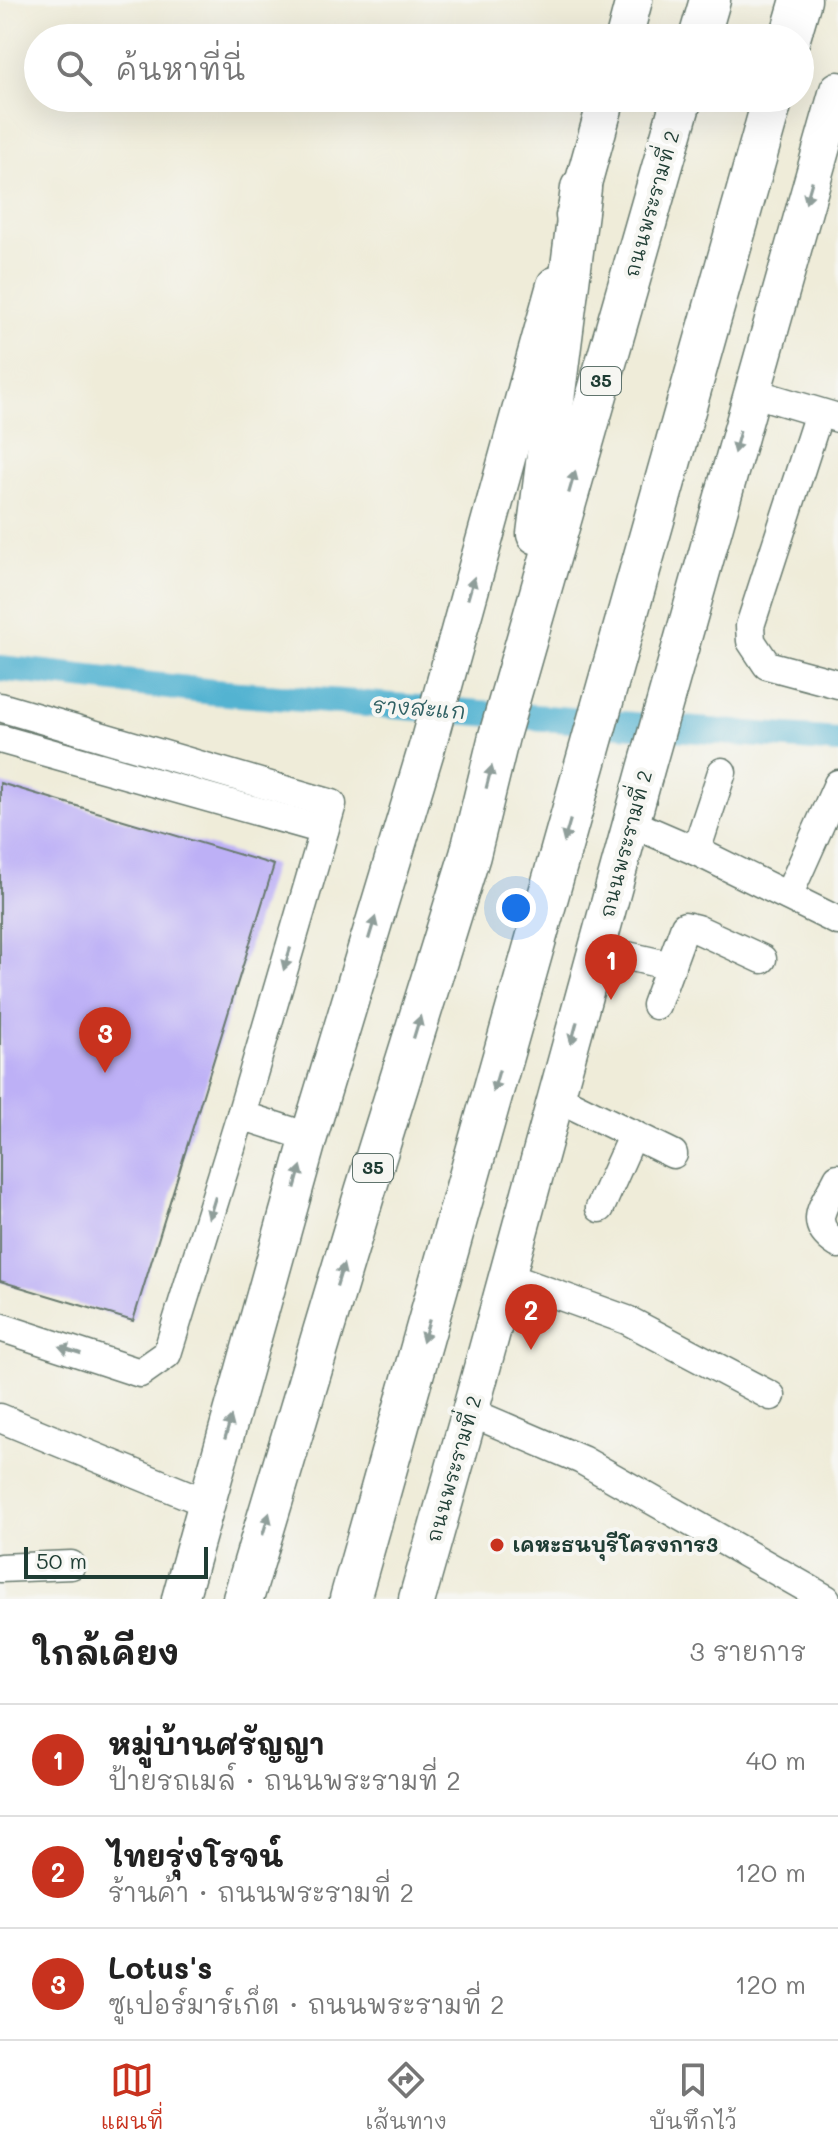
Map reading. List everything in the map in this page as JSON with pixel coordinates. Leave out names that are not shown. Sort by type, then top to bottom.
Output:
[{"type":"highway","points":[[703,24],[710,0]]},
{"type":"highway","points":[[794,24],[801,0]]},
{"type":"highway","name":"ถนนพระรามที่ 2","points":[[243,1599],[470,855],[499,736],[678,112]]},
{"type":"highway","points":[[350,1599],[769,112]]},
{"type":"highway","points":[[520,665],[581,188]]},
{"type":"main road","points":[[628,24],[634,0]]},
{"type":"main road","name":"ถนนพระรามที่ 2","points":[[417,1599],[751,392],[838,90]]},
{"type":"main road","points":[[180,1599],[309,1137],[427,747],[603,112]]},
{"type":"street","points":[[751,392],[828,415],[750,626],[751,641],[767,665],[838,684]]},
{"type":"street","points":[[0,707],[328,817]]},
{"type":"street","points":[[0,739],[328,817]]},
{"type":"street","points":[[696,851],[722,772]]},
{"type":"street","points":[[788,896],[838,784]]},
{"type":"street","points":[[0,1327],[140,1373],[167,1354],[328,817]]},
{"type":"street","points":[[631,823],[696,851],[838,921]]},
{"type":"street","points":[[656,1005],[685,926],[762,959]]},
{"type":"street","points":[[597,949],[671,966]]},
{"type":"street","points":[[556,1097],[673,1154]]},
{"type":"street","points":[[241,1115],[309,1137]]},
{"type":"street","points":[[600,1208],[633,1134]]},
{"type":"street","points":[[838,1178],[819,1221],[822,1232],[838,1244]]},
{"type":"street","points":[[505,1276],[627,1320],[771,1396]]},
{"type":"street","points":[[470,1412],[582,1460],[826,1599]]},
{"type":"street","points":[[0,1418],[207,1503]]},
{"type":"street","points":[[0,1568],[71,1565]]},
{"type":"building","points":[[0,783],[274,865],[133,1321],[0,1281]]},
{"type":"waterway","name":"รางสะแก","points":[[0,668],[214,692],[838,741]]},
{"type":"place","name":"หมู่บ้านศรัญญา","points":[[611,1000]]},
{"type":"place","name":"Lotus's","points":[[105,1073]]},
{"type":"place","name":"ไทยรุ่งโรจน์","points":[[531,1350]]},
{"type":"place","name":"เคหะธนบุรีโครงการ3","points":[[497,1545]]}]
